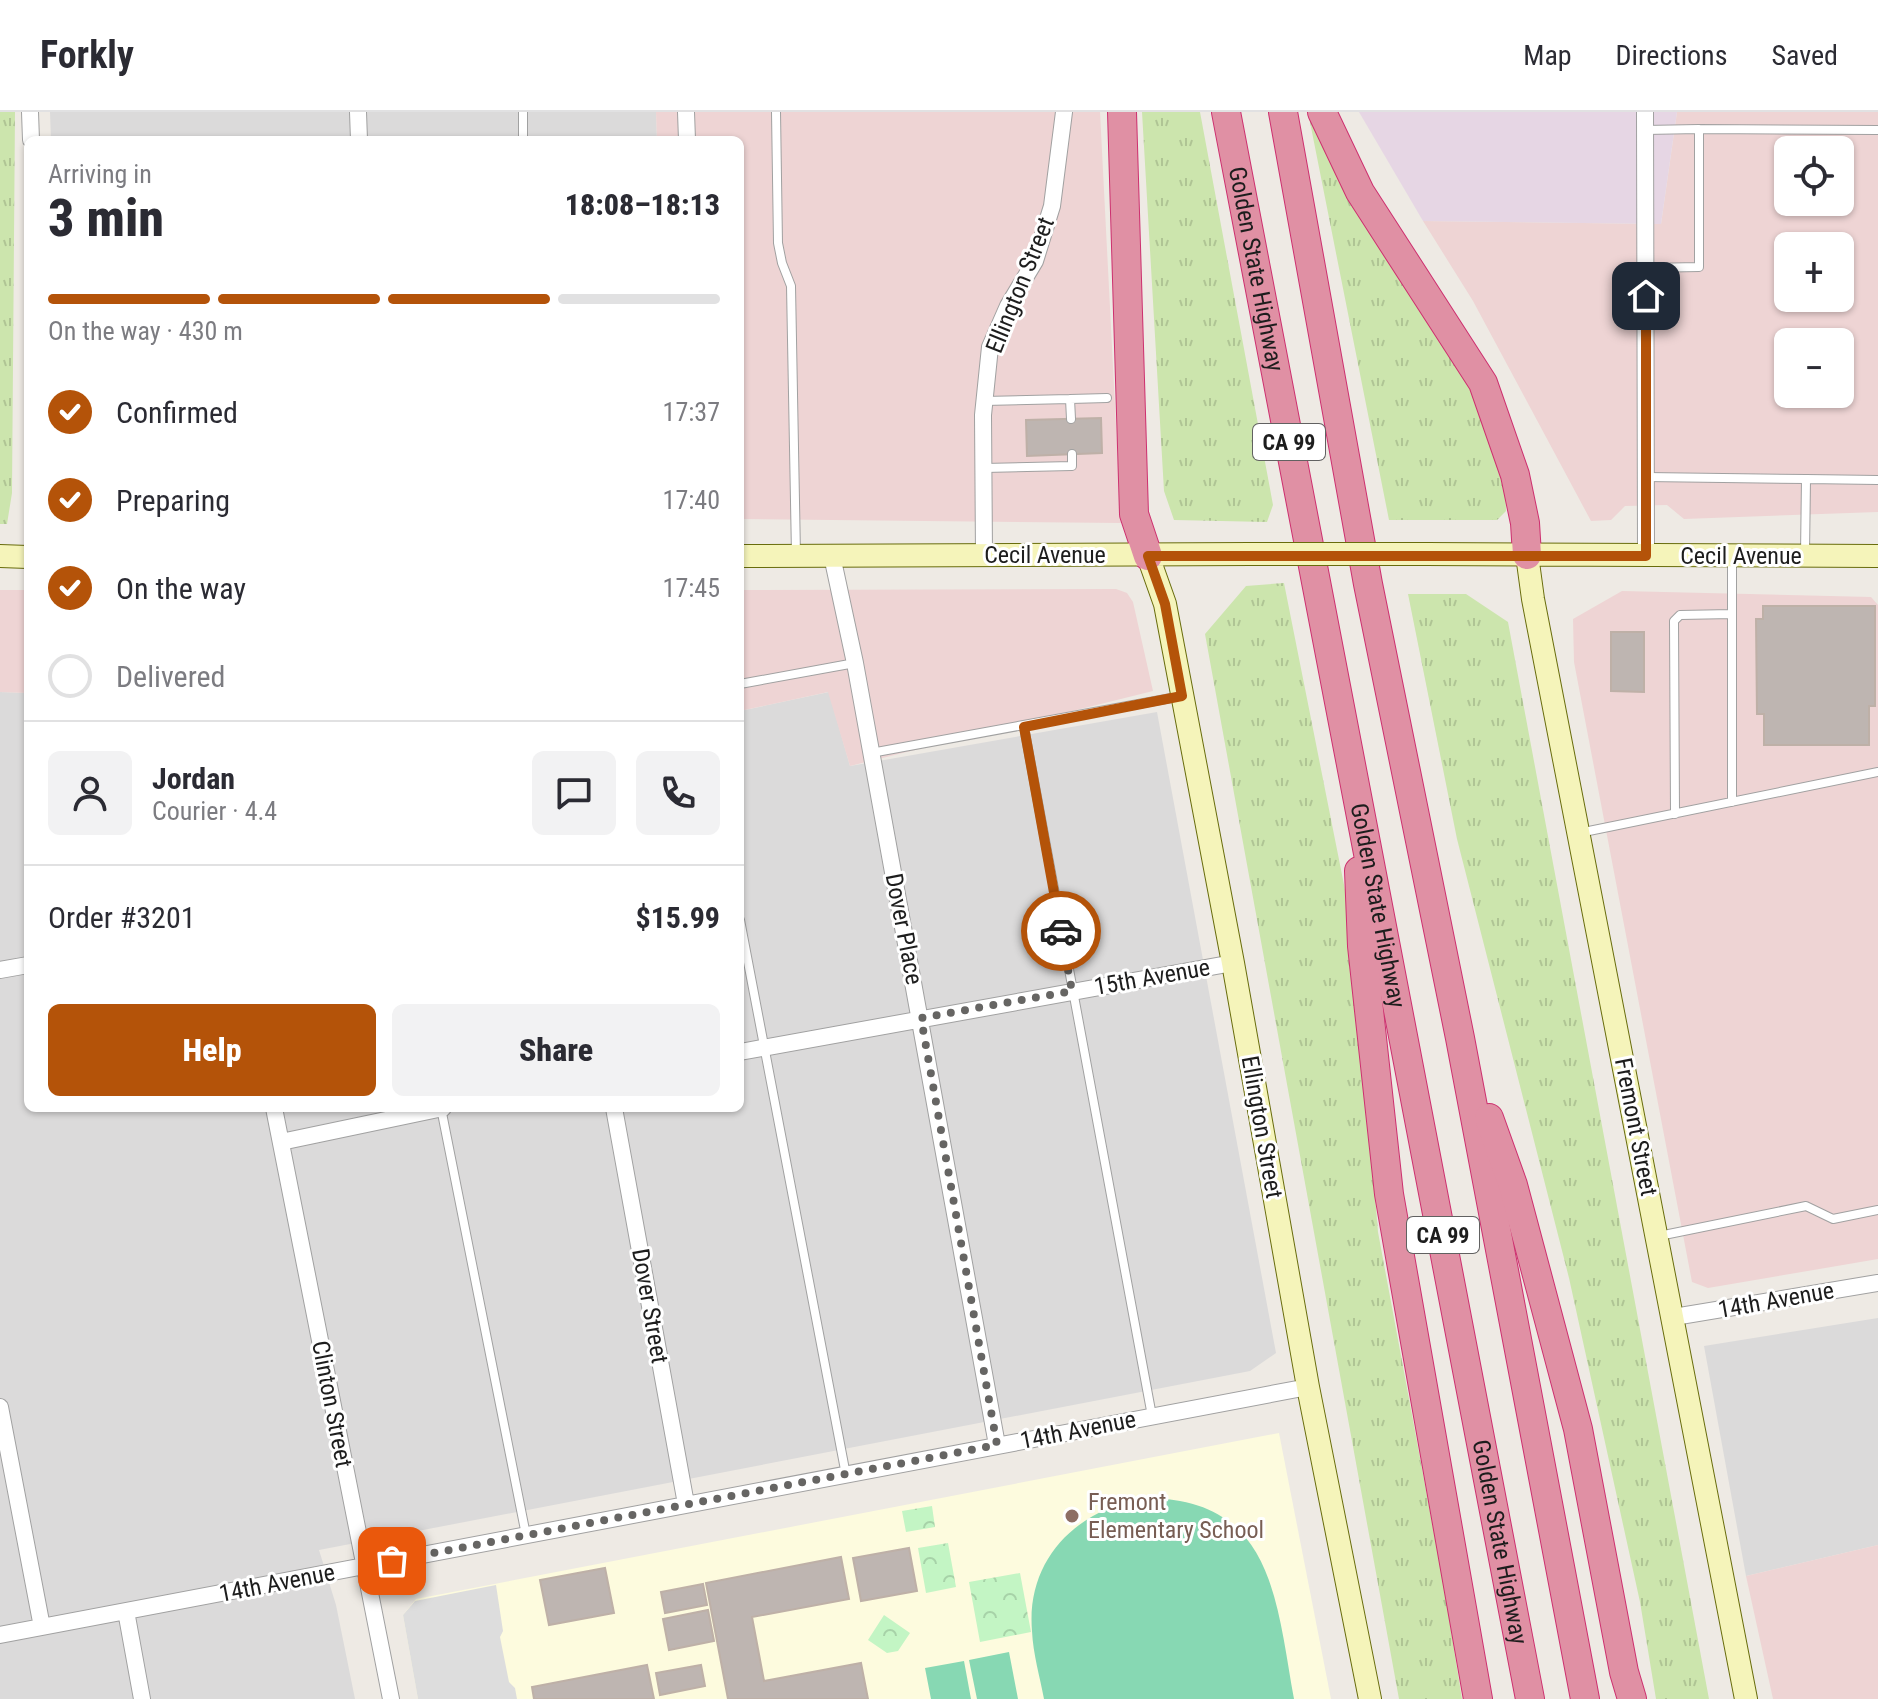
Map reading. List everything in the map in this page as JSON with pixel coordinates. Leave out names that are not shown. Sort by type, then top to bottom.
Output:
[{"type":"highway","points":[[1122,112],[1134,514],[1148,556]]},
{"type":"highway","name":"Golden State Highway","points":[[1226,112],[1530,1699]]},
{"type":"highway","name":"CA 99","points":[[1283,112],[1368,584],[1460,1038],[1585,1699]]},
{"type":"highway","points":[[1322,112],[1360,192],[1483,383],[1515,475],[1525,523],[1527,555]]},
{"type":"highway","points":[[1353,771],[1362,946],[1389,1194],[1478,1699]]},
{"type":"highway","points":[[1460,1038],[1513,1185],[1578,1429],[1624,1672],[1632,1699]]},
{"type":"main road","name":"Fremont Street","points":[[1527,555],[1746,1699]]},
{"type":"main road","points":[[0,556],[24,557]]},
{"type":"main road","name":"Cecil Avenue","points":[[744,556],[1878,556]]},
{"type":"main road","name":"Ellington Street","points":[[1148,556],[1165,604],[1308,1387],[1370,1699]]},
{"type":"street","points":[[30,112],[31,136]]},
{"type":"street","points":[[358,112],[359,136]]},
{"type":"street","points":[[686,112],[687,136]]},
{"type":"street","name":"Ellington Street","points":[[984,555],[984,401],[990,347],[1008,306],[1035,261],[1052,206],[1064,112]]},
{"type":"street","points":[[1645,112],[1646,556]]},
{"type":"street","name":"Dover Place","points":[[832,556],[921,1018],[997,1445]]},
{"type":"street","name":"15th Avenue","points":[[744,1051],[1233,963]]},
{"type":"street","points":[[0,970],[24,966]]},
{"type":"street","name":"Clinton Street","points":[[275,1112],[391,1699]]},
{"type":"street","points":[[281,1142],[423,1112]]},
{"type":"street","name":"Dover Street","points":[[615,1112],[686,1504]]},
{"type":"street","name":"14th Avenue","points":[[1674,1317],[1878,1283]]},
{"type":"street","name":"14th Avenue","points":[[0,1635],[1308,1387]]},
{"type":"street","points":[[0,1407],[42,1627]]},
{"type":"street","points":[[126,1611],[142,1699]]},
{"type":"lane","points":[[523,112],[523,136]]},
{"type":"lane","points":[[776,112],[778,243],[791,286],[796,556]]},
{"type":"lane","points":[[1645,268],[1699,267],[1699,129]]},
{"type":"lane","points":[[1645,130],[1878,130]]},
{"type":"lane","points":[[984,401],[1107,398]]},
{"type":"lane","points":[[1070,399],[1071,419]]},
{"type":"lane","points":[[983,468],[1072,466],[1072,454]]},
{"type":"lane","points":[[1646,477],[1878,480]]},
{"type":"lane","points":[[1805,556],[1806,479]]},
{"type":"lane","points":[[1732,556],[1732,802]]},
{"type":"lane","points":[[1675,814],[1674,621],[1680,615],[1732,614]]},
{"type":"lane","points":[[744,683],[855,663]]},
{"type":"lane","points":[[871,753],[1182,696]]},
{"type":"lane","points":[[1024,727],[1152,1416]]},
{"type":"lane","points":[[1579,833],[1878,772]]},
{"type":"lane","points":[[744,942],[846,1475]]},
{"type":"lane","points":[[443,1112],[526,1535]]},
{"type":"lane","points":[[1658,1236],[1806,1206],[1833,1219],[1878,1210]]},
{"type":"shaded area","points":[[50,112],[656,112],[657,136],[51,136]]},
{"type":"shaded area","points":[[656,112],[1100,112],[1121,523],[744,519],[744,136],[657,136]]},
{"type":"shaded area","points":[[1359,112],[1677,112],[1661,224],[1423,221]]},
{"type":"shaded area","points":[[1677,112],[1878,112],[1878,512],[1684,519],[1667,505],[1625,506],[1611,520],[1591,521],[1473,301],[1423,221],[1661,224]]},
{"type":"shaded area","points":[[1116,589],[1127,593],[1133,602],[1153,691],[850,766],[828,692],[744,710],[744,590]]},
{"type":"shaded area","points":[[0,590],[24,590],[24,693],[0,692]]},
{"type":"shaded area","points":[[1622,591],[1871,597],[1878,605],[1878,1259],[1708,1288],[1692,1282],[1574,662],[1573,619]]},
{"type":"shaded area","points":[[0,692],[24,693],[24,1112],[744,1112],[744,710],[829,692],[850,766],[1157,712],[1276,1353],[1250,1371],[319,1550],[336,1605],[355,1699],[0,1699]]},
{"type":"shaded area","points":[[1878,1318],[1878,1545],[1746,1576],[1704,1346]]},
{"type":"shaded area","name":"Fremont Elementary School","points":[[1279,1433],[1331,1699],[418,1699],[403,1615],[416,1599]]},
{"type":"shaded area","points":[[1878,1545],[1878,1699],[1773,1699],[1746,1576]]},
{"type":"shaded area","points":[[496,1585],[503,1631],[500,1637],[509,1682],[515,1688],[517,1699],[418,1699],[403,1615],[415,1601]]},
{"type":"green space","points":[[0,112],[15,112],[12,493],[7,524],[0,524]]},
{"type":"green space","points":[[1142,112],[1200,112],[1273,505],[1267,522],[1174,520],[1164,491]]},
{"type":"green space","points":[[1308,112],[1311,112],[1474,388],[1505,477],[1506,511],[1497,520],[1389,520]]},
{"type":"green space","points":[[1284,583],[1353,930],[1378,1232],[1462,1699],[1399,1699],[1205,634],[1246,586]]},
{"type":"green space","points":[[1408,594],[1466,594],[1508,622],[1709,1699],[1656,1699],[1640,1602],[1569,1278],[1457,839]]},
{"type":"green space","points":[[1145,1498],[1188,1503],[1220,1516],[1244,1536],[1261,1562],[1273,1592],[1294,1699],[1044,1699],[1035,1657],[1032,1605],[1047,1560],[1078,1526],[1098,1513]]},
{"type":"green space","points":[[932,1506],[935,1527],[906,1532],[902,1511]]},
{"type":"green space","points":[[948,1543],[956,1587],[926,1593],[918,1548]]},
{"type":"green space","points":[[1020,1573],[1031,1632],[980,1642],[969,1582]]},
{"type":"green space","points":[[884,1615],[910,1633],[898,1651],[887,1653],[868,1640]]},
{"type":"green space","points":[[1009,1652],[1018,1699],[977,1699],[969,1660]]},
{"type":"green space","points":[[964,1661],[971,1699],[931,1699],[925,1668]]},
{"type":"building","points":[[1101,418],[1102,453],[1027,456],[1026,420]]},
{"type":"building","points":[[1763,606],[1875,606],[1875,706],[1869,706],[1869,745],[1764,745],[1764,714],[1757,714],[1756,619],[1763,619]]},
{"type":"building","points":[[1611,632],[1644,632],[1644,692],[1611,691]]},
{"type":"building","points":[[909,1548],[917,1591],[861,1601],[853,1558]]},
{"type":"building","points":[[841,1557],[849,1599],[752,1617],[764,1681],[861,1663],[868,1699],[728,1699],[706,1583]]},
{"type":"building","points":[[605,1568],[614,1613],[549,1625],[540,1580]]},
{"type":"building","points":[[703,1584],[707,1605],[665,1613],[661,1592]]},
{"type":"building","points":[[708,1610],[714,1641],[669,1650],[663,1619]]},
{"type":"building","points":[[647,1665],[654,1699],[534,1699],[532,1687]]},
{"type":"building","points":[[701,1665],[705,1686],[660,1695],[656,1673]]},
{"type":"way so far","points":[[392,1561],[997,1445],[921,1018],[1072,991],[1061,931]]},
{"type":"place","name":"Fremont Elementary School","points":[[1072,1516]]},
{"type":"route","points":[[1061,931],[1024,727],[1182,696],[1165,604],[1148,556],[1646,556],[1646,296]]}]
